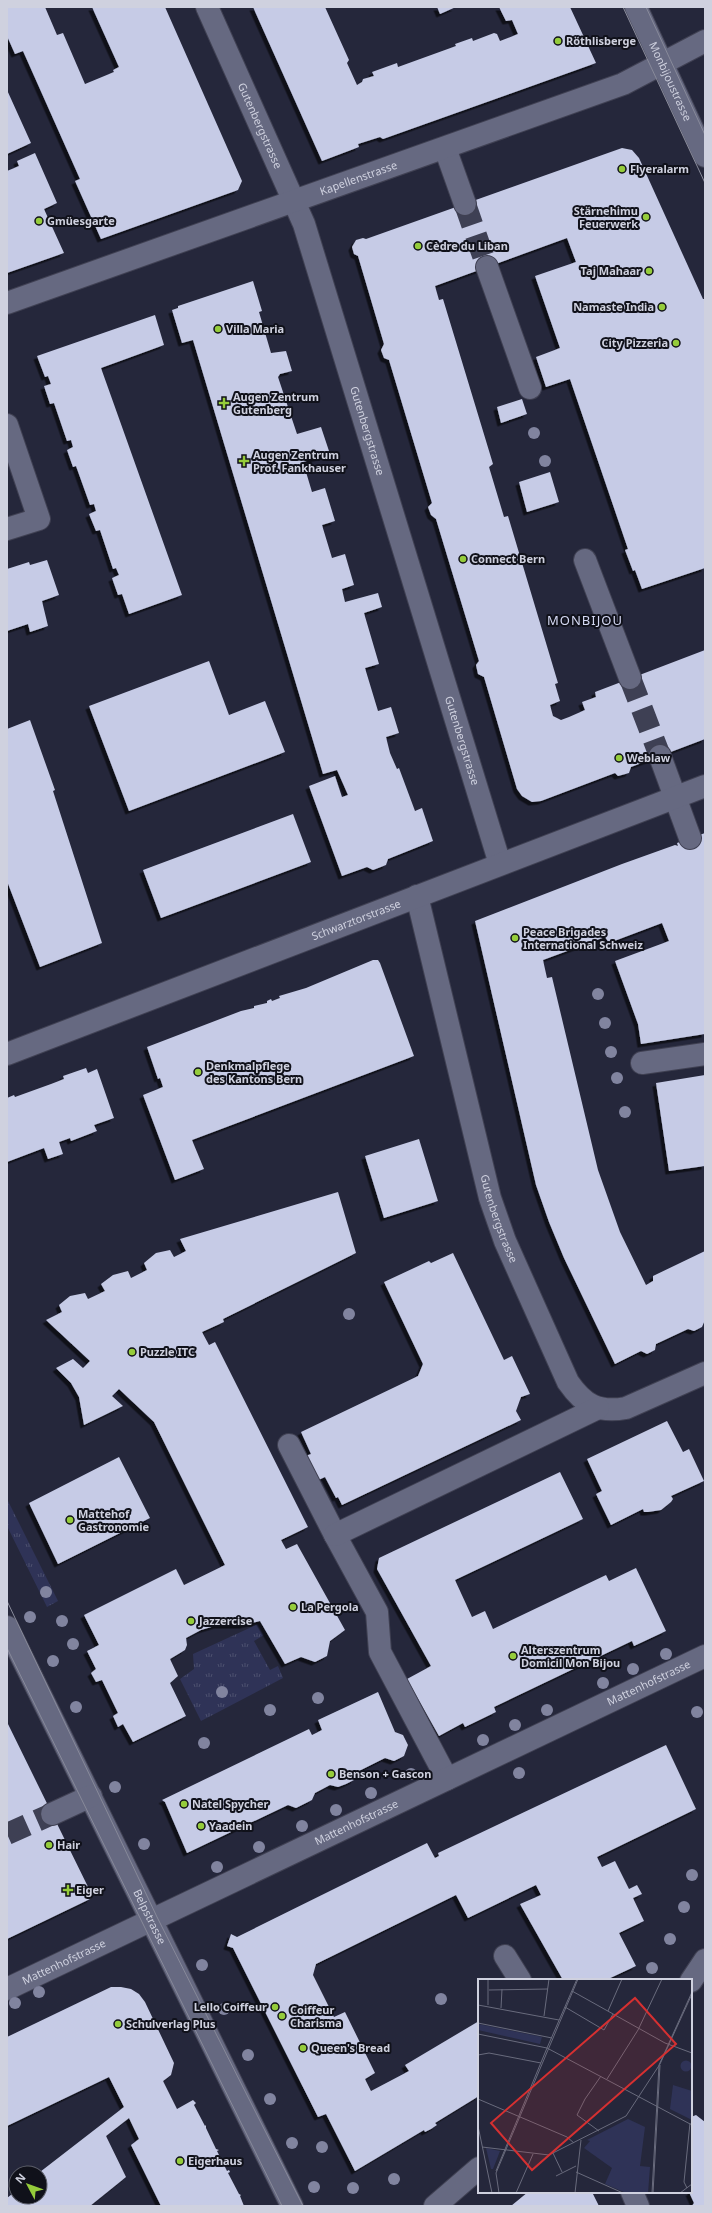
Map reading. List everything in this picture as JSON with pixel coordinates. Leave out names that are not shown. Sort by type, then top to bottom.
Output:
[{"type":"street","name":"Gutenbergstrasse","points":[[207,7],[304,224],[500,864]]},
{"type":"street","name":"Monbijoustrasse","points":[[636,7],[705,156]]},
{"type":"street","name":"Kapellenstrasse","points":[[7,303],[623,84],[705,41]]},
{"type":"street","points":[[445,148],[465,204]]},
{"type":"street","points":[[487,267],[530,388]]},
{"type":"street","points":[[7,425],[40,518],[7,529]]},
{"type":"street","points":[[585,560],[630,678]]},
{"type":"street","points":[[660,756],[690,838]]},
{"type":"street","name":"Schwarztorstrasse","points":[[7,1054],[705,786]]},
{"type":"street","name":"Gutenbergstrasse","points":[[417,896],[490,1198],[497,1221],[568,1382],[584,1402],[598,1408],[614,1410],[626,1408],[705,1373]]},
{"type":"street","points":[[642,1064],[705,1054]]},
{"type":"street","points":[[334,1535],[598,1408]]},
{"type":"street","points":[[289,1445],[334,1535],[377,1612],[380,1652],[447,1779]]},
{"type":"street","name":"Belpstrasse","points":[[7,1627],[292,2206]]},
{"type":"street","name":"Mattenhofstrasse","points":[[7,1989],[705,1656]]},
{"type":"street","points":[[52,1814],[91,1796]]},
{"type":"street","points":[[505,1956],[519,1979]]},
{"type":"street","points":[[692,1980],[705,1960]]},
{"type":"street","points":[[435,2206],[478,2169]]},
{"type":"street","points":[[632,2193],[638,2206]]},
{"type":"green space","points":[[7,1499],[58,1601],[47,1607],[7,1526]]},
{"type":"green space","points":[[258,1624],[264,1635],[254,1641],[270,1670],[278,1666],[283,1678],[201,1721],[180,1679],[194,1669],[193,1654]]},
{"type":"building","points":[[7,7],[45,7],[57,35],[63,33],[85,84],[114,72],[113,70],[119,67],[92,7],[165,7],[242,181],[238,190],[101,239],[75,181],[80,179],[23,51],[15,54],[7,36]]},
{"type":"building","points":[[253,7],[325,7],[349,60],[347,63],[357,85],[362,82],[363,79],[374,76],[372,72],[397,63],[398,67],[456,46],[455,44],[472,38],[473,41],[494,33],[497,34],[500,41],[518,34],[512,20],[506,21],[499,7],[570,7],[596,63],[383,139],[380,137],[358,144],[359,147],[322,161]]},
{"type":"building","points":[[437,7],[456,7],[440,14]]},
{"type":"building","points":[[7,90],[31,143],[7,154]]},
{"type":"building","points":[[622,148],[632,150],[639,158],[703,299],[705,299],[705,568],[642,589],[625,550],[628,549],[570,379],[546,387],[536,357],[560,348],[535,276],[576,262],[567,238],[435,286],[439,300],[443,299],[493,464],[489,467],[504,517],[508,516],[558,683],[555,684],[560,701],[550,705],[553,716],[561,720],[569,717],[585,710],[582,702],[596,697],[595,692],[705,650],[705,739],[631,767],[629,773],[618,776],[615,773],[541,801],[532,802],[522,796],[517,789],[484,677],[478,674],[476,665],[479,661],[436,519],[431,515],[428,507],[432,503],[389,360],[384,358],[381,350],[384,344],[358,256],[354,254],[352,247],[356,240],[363,238],[366,239]]},
{"type":"building","points":[[35,153],[57,203],[44,209],[64,253],[7,273],[7,171],[19,166],[17,161]]},
{"type":"building","points":[[253,281],[262,311],[259,312],[271,353],[286,351],[292,371],[280,374],[278,377],[297,434],[321,427],[330,454],[303,462],[312,492],[325,488],[335,521],[322,525],[332,558],[345,554],[354,585],[342,589],[345,602],[378,593],[382,607],[364,613],[379,664],[365,668],[378,711],[391,707],[399,733],[386,737],[390,753],[397,769],[399,768],[415,811],[422,808],[433,841],[388,859],[386,865],[373,870],[367,867],[342,876],[309,786],[335,776],[342,797],[348,795],[337,770],[323,774],[193,340],[182,343],[172,310],[178,308],[178,306]]},
{"type":"building","points":[[155,315],[164,345],[101,368],[182,595],[129,614],[122,594],[118,595],[112,578],[119,575],[116,568],[113,569],[100,530],[96,531],[89,514],[96,511],[94,504],[90,505],[76,466],[73,467],[67,450],[73,447],[71,440],[67,441],[54,403],[50,404],[44,386],[51,384],[48,376],[45,377],[37,356]]},
{"type":"building","points":[[522,399],[527,414],[501,423],[497,407]]},
{"type":"building","points":[[550,472],[559,502],[527,512],[519,482]]},
{"type":"building","points":[[47,560],[59,595],[42,601],[48,626],[30,632],[28,624],[7,631],[7,569],[29,562],[30,565]]},
{"type":"building","points":[[209,661],[229,715],[265,701],[285,752],[129,811],[89,706]]},
{"type":"building","points":[[30,720],[55,790],[53,791],[102,943],[40,967],[7,881],[7,729]]},
{"type":"building","points":[[293,814],[311,862],[161,918],[143,870]]},
{"type":"building","points":[[705,833],[705,1034],[641,1044],[638,1024],[615,961],[669,941],[662,923],[609,943],[605,937],[543,960],[547,978],[552,977],[598,1170],[620,1232],[646,1285],[653,1281],[653,1276],[705,1251],[705,1320],[702,1327],[694,1331],[688,1329],[656,1344],[655,1350],[647,1354],[641,1351],[615,1364],[564,1258],[536,1185],[475,921],[622,864],[675,845],[678,846],[677,843]]},
{"type":"building","points":[[373,960],[378,960],[380,963],[414,1056],[192,1140],[204,1169],[175,1180],[143,1095],[163,1087],[160,1078],[158,1079],[147,1047],[241,1011],[254,1008],[254,1006],[267,1003],[267,1001],[271,999],[272,1001],[280,998],[279,996],[306,988]]},
{"type":"building","points":[[86,1068],[88,1073],[97,1069],[114,1118],[94,1125],[97,1131],[71,1141],[70,1138],[59,1142],[63,1154],[48,1159],[44,1148],[7,1162],[7,1098],[14,1095],[15,1097],[51,1084],[64,1079],[63,1076]]},
{"type":"building","points":[[705,1075],[705,1166],[669,1171],[656,1083]]},
{"type":"building","points":[[419,1139],[438,1201],[384,1218],[365,1156]]},
{"type":"building","points":[[338,1192],[356,1253],[223,1319],[224,1322],[202,1332],[209,1345],[215,1342],[308,1527],[281,1540],[286,1549],[297,1544],[345,1630],[330,1641],[327,1656],[315,1662],[301,1657],[285,1664],[260,1621],[243,1625],[218,1625],[201,1630],[186,1638],[187,1645],[185,1650],[170,1659],[178,1676],[170,1683],[186,1716],[133,1742],[123,1724],[118,1727],[113,1716],[118,1713],[102,1680],[96,1682],[91,1673],[96,1669],[87,1651],[99,1645],[84,1615],[176,1569],[184,1585],[225,1565],[154,1422],[119,1389],[112,1396],[123,1406],[84,1425],[79,1397],[71,1383],[56,1368],[73,1359],[83,1368],[90,1361],[46,1320],[62,1312],[59,1305],[70,1296],[85,1293],[88,1299],[105,1291],[101,1284],[113,1275],[128,1271],[131,1278],[147,1270],[144,1263],[156,1253],[170,1250],[174,1257],[186,1251],[180,1239]]},
{"type":"building","points":[[453,1253],[504,1360],[512,1356],[530,1394],[521,1397],[516,1411],[521,1420],[342,1505],[338,1497],[336,1498],[325,1477],[314,1482],[303,1457],[311,1454],[301,1432],[418,1376],[423,1364],[384,1282],[429,1261],[431,1263]]},
{"type":"building","points":[[667,1421],[683,1452],[689,1449],[704,1481],[671,1496],[673,1499],[671,1502],[661,1510],[644,1512],[643,1509],[611,1525],[596,1494],[602,1491],[587,1459]]},
{"type":"building","points":[[119,1457],[150,1518],[58,1564],[29,1503]]},
{"type":"building","points":[[560,1472],[583,1519],[455,1580],[472,1617],[485,1611],[493,1629],[606,1575],[609,1581],[636,1568],[666,1631],[634,1646],[632,1641],[494,1707],[496,1712],[465,1727],[463,1723],[439,1736],[407,1679],[431,1666],[377,1569],[379,1558]]},
{"type":"building","points":[[378,1692],[395,1732],[403,1735],[408,1745],[404,1756],[394,1761],[385,1758],[357,1772],[354,1780],[338,1787],[330,1785],[315,1793],[312,1800],[296,1808],[288,1805],[187,1853],[165,1802],[162,1800],[309,1729],[312,1735],[322,1730],[318,1720]]},
{"type":"building","points":[[7,1722],[92,1895],[90,1899],[7,1939]]},
{"type":"building","points":[[666,1745],[696,1809],[597,1857],[602,1867],[615,1861],[629,1889],[637,1885],[642,1894],[633,1898],[644,1921],[619,1933],[636,1966],[608,1979],[562,1979],[520,1904],[541,1895],[536,1885],[468,1918],[456,1895],[316,1964],[313,1975],[334,2017],[345,2012],[375,2073],[365,2079],[371,2091],[409,2071],[405,2065],[478,2022],[478,2097],[435,2123],[437,2125],[431,2129],[425,2132],[424,2130],[355,2171],[326,2114],[318,2117],[233,1948],[227,1946],[231,1934],[237,1937],[427,1843],[435,1858],[439,1856],[438,1853]]},
{"type":"building","points":[[111,1987],[131,1989],[139,1994],[145,2002],[174,2063],[171,2075],[163,2081],[177,2109],[193,2100],[196,2103],[194,2105],[205,2126],[206,2125],[216,2149],[219,2150],[217,2151],[227,2171],[229,2170],[230,2172],[228,2173],[239,2194],[241,2195],[240,2196],[244,2206],[161,2206],[131,2145],[139,2139],[129,2118],[106,2136],[126,2177],[90,2206],[7,2206],[8,2197],[8,2205],[48,2205],[48,2166],[124,2107],[109,2077],[7,2126],[7,2037]]},
{"type":"building","points":[[696,2115],[705,2122],[705,2206],[692,2206],[694,2203],[689,2193],[692,2193],[692,2117]]},
{"type":"building","points":[[527,2193],[592,2193],[599,2206],[511,2206]]},
{"type":"tunnel","points":[[465,204],[487,267]]},
{"type":"tunnel","points":[[630,678],[660,756]]},
{"type":"tunnel","points":[[7,1834],[52,1814]]},
{"type":"tram line","points":[[623,7],[705,183]]},
{"type":"tram line","points":[[646,7],[705,135]]},
{"type":"tram line","points":[[7,1601],[157,1917],[303,2206]]},
{"type":"tram line","points":[[7,1648],[282,2206]]},
{"type":"place","name":"Röthlisberge","points":[[558,41]]},
{"type":"place","name":"Flyeralarm","points":[[622,169]]},
{"type":"place","name":"Stärnehimu Feuerwerk","points":[[646,217]]},
{"type":"place","name":"Gmüesgarte","points":[[39,221]]},
{"type":"place","name":"Cèdre du Liban","points":[[418,246]]},
{"type":"place","name":"Taj Mahaar","points":[[649,271]]},
{"type":"place","name":"Namaste India","points":[[662,307]]},
{"type":"place","name":"Villa Maria","points":[[218,329]]},
{"type":"place","name":"City Pizzeria","points":[[676,343]]},
{"type":"place","name":"Augen Zentrum Gutenberg","points":[[224,403]]},
{"type":"place","name":"Augen Zentrum Prof. Fankhauser","points":[[244,461]]},
{"type":"place","name":"Connect Bern","points":[[463,559]]},
{"type":"place","name":"Weblaw","points":[[619,758]]},
{"type":"place","name":"Peace Brigades International Schweiz","points":[[515,938]]},
{"type":"place","name":"Denkmalpflege des Kantons Bern","points":[[198,1072]]},
{"type":"place","name":"Puzzle ITC","points":[[132,1352]]},
{"type":"place","name":"Mattehof Gastronomie","points":[[70,1520]]},
{"type":"place","name":"La Pergola","points":[[293,1607]]},
{"type":"place","name":"Jazzercise","points":[[191,1621]]},
{"type":"place","name":"Alterszentrum Domicil Mon Bijou","points":[[513,1656]]},
{"type":"place","name":"Benson + Gascon","points":[[331,1774]]},
{"type":"place","name":"Natel Spycher","points":[[184,1804]]},
{"type":"place","name":"Yaadein","points":[[201,1826]]},
{"type":"place","name":"Hair","points":[[49,1845]]},
{"type":"place","name":"Eiger","points":[[68,1890]]},
{"type":"place","name":"Lello Coiffeur","points":[[275,2007]]},
{"type":"place","name":"Coiffeur Charisma","points":[[282,2016]]},
{"type":"place","name":"Schulverlag Plus","points":[[118,2024]]},
{"type":"place","name":"Queen's Bread","points":[[303,2048]]},
{"type":"place","name":"Eigerhaus","points":[[180,2161]]},
{"type":"district","name":"MONBIJOU","points":[[585,620]]}]
